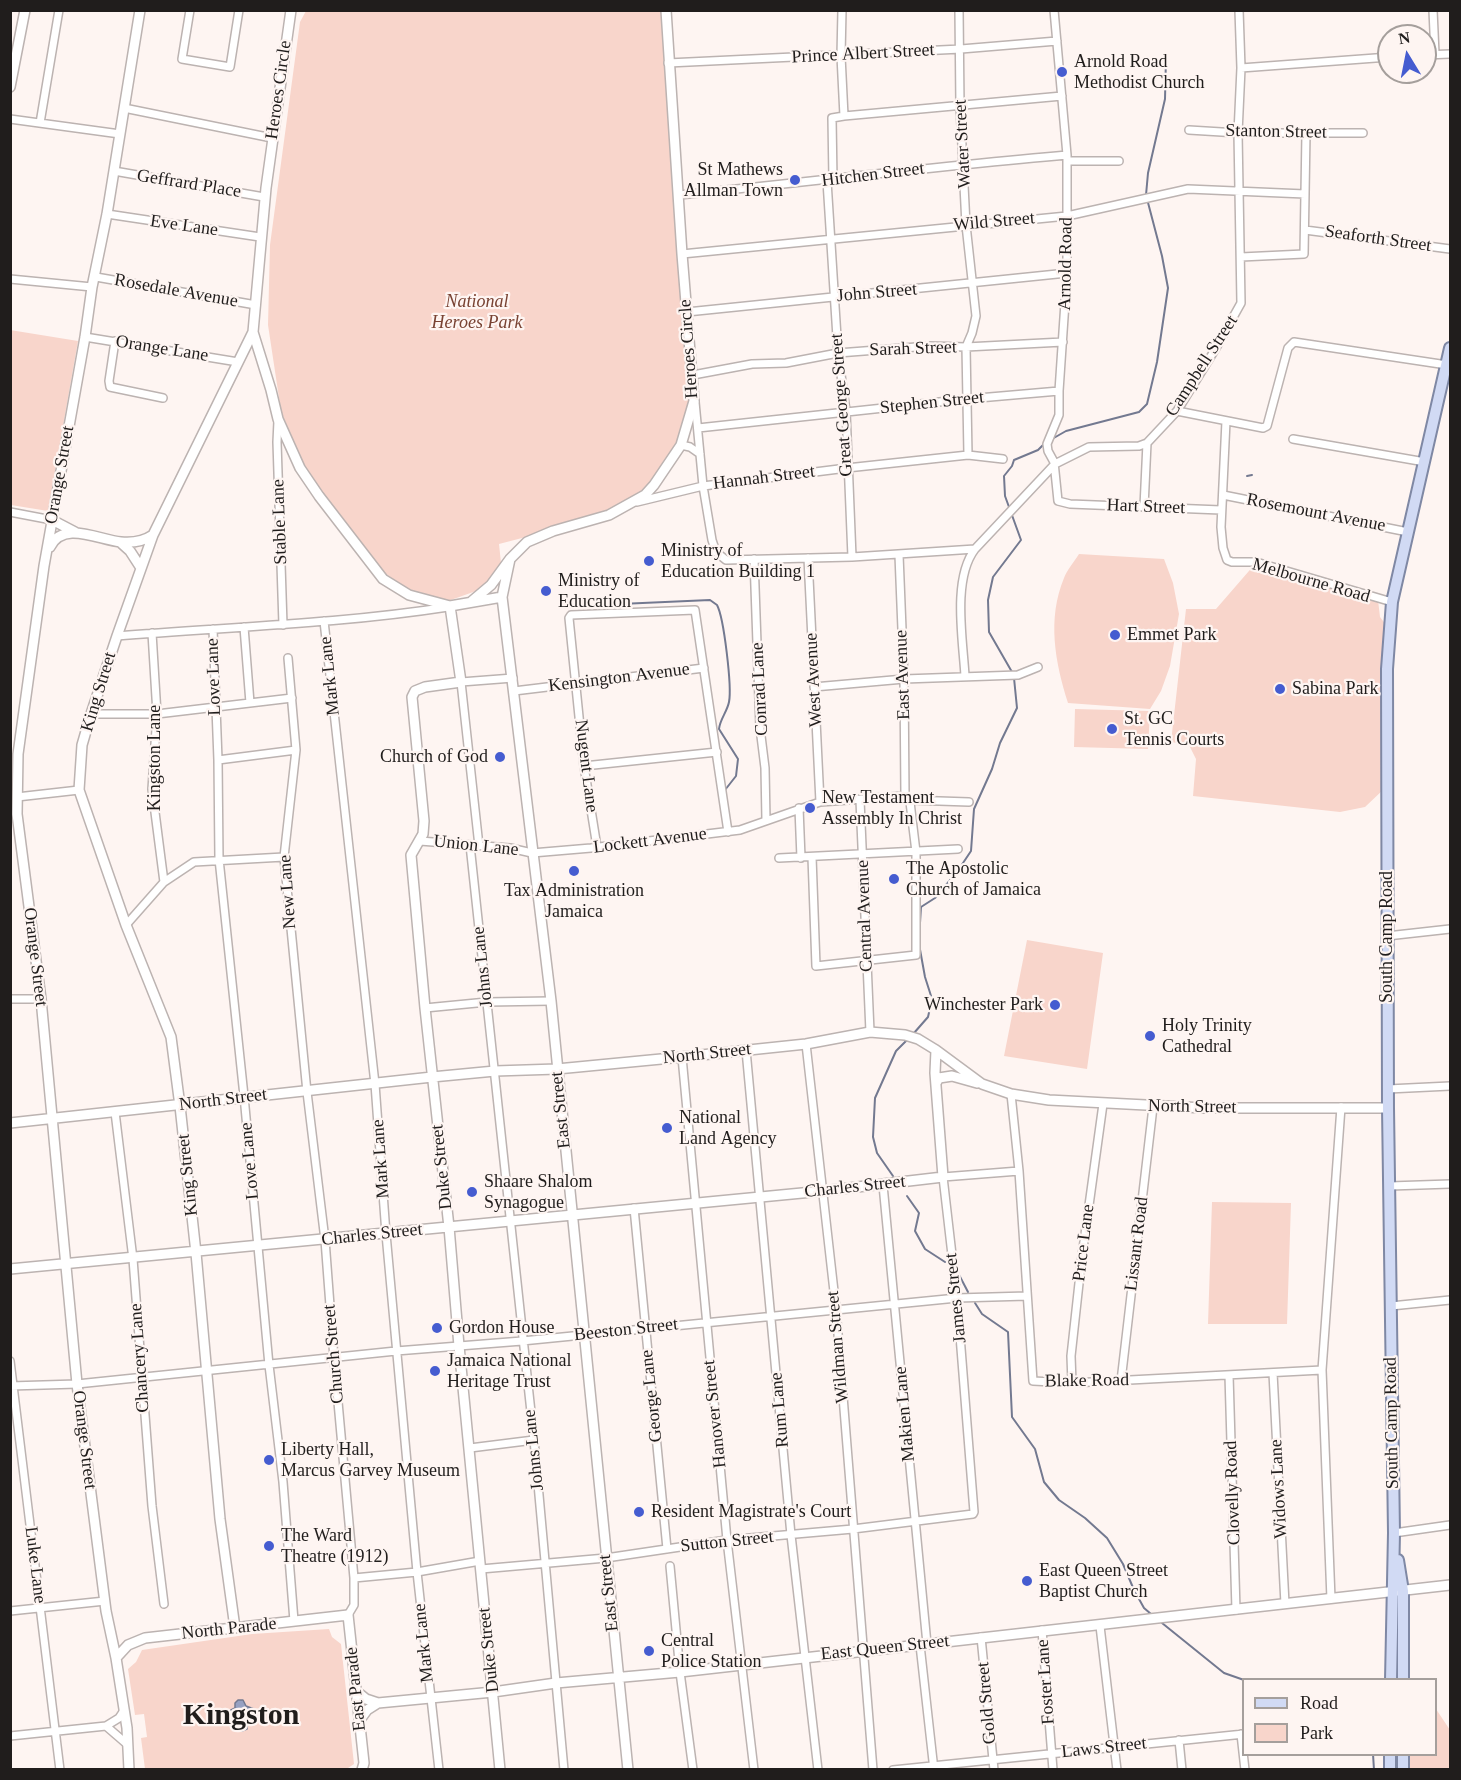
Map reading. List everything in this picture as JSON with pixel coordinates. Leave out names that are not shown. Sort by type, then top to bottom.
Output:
[{"type":"main road","name":"South Camp Road","points":[[1403,1678],[1394,1533],[1388,1108],[1387,669],[1392,602],[1450,348]]},
{"type":"main road","name":"South Camp Road","points":[[1391,1678],[1397,1592]]},
{"type":"street","points":[[10,87],[25,10]]},
{"type":"street","points":[[40,123],[59,10]]},
{"type":"street","name":"Orange Street","points":[[129,1770],[127,1728],[117,1658],[105,1601],[77,1384],[41,999],[14,814],[17,798],[18,754],[44,566],[92,287],[96,277],[107,214],[140,10]]},
{"type":"street","points":[[190,10],[182,59],[230,68],[239,10]]},
{"type":"street","name":"Heroes Circle","points":[[466,603],[485,591],[527,542],[553,531],[609,515],[645,495],[681,445],[694,401],[666,10]]},
{"type":"street","points":[[842,10],[841,56],[844,116],[1062,96]]},
{"type":"street","name":"Water Street","points":[[959,10],[960,106],[966,225],[976,316],[966,347],[968,455]]},
{"type":"street","name":"Arnold Road","points":[[1054,10],[1067,158],[1067,273],[1059,414],[1048,440],[1048,451],[1055,464],[1058,501],[1070,504]]},
{"type":"street","name":"Campbell Street","points":[[1147,443],[1177,411],[1241,303],[1238,133],[1241,68],[1239,10]]},
{"type":"street","name":"Heroes Circle","points":[[291,13],[264,196],[253,332],[272,390],[278,419],[300,468],[383,579],[409,595],[450,606],[502,597]]},
{"type":"street","name":"Prince Albert Street","points":[[669,63],[841,56],[1057,41]]},
{"type":"street","points":[[1241,68],[1377,58]]},
{"type":"street","points":[[124,108],[272,138]]},
{"type":"street","name":"Great George Street","points":[[844,116],[832,118],[831,239],[838,353],[846,411],[852,557]]},
{"type":"street","points":[[10,119],[120,134]]},
{"type":"street","name":"Stanton Street","points":[[1189,130],[1238,133],[1363,133]]},
{"type":"street","points":[[1241,257],[1304,254],[1306,133]]},
{"type":"street","name":"Hitchen Street","points":[[679,195],[963,164],[1067,158],[1119,161]]},
{"type":"street","name":"Geffrard Place","points":[[114,171],[264,196]]},
{"type":"street","name":"Wild Street","points":[[682,254],[1067,216],[1188,189],[1305,194]]},
{"type":"street","name":"Eve Lane","points":[[107,214],[260,237]]},
{"type":"street","name":"Seaforth Street","points":[[1305,230],[1450,249]]},
{"type":"street","name":"John Street","points":[[687,312],[1067,273]]},
{"type":"street","name":"Rosedale Avenue","points":[[96,277],[256,305]]},
{"type":"street","points":[[10,279],[92,287]]},
{"type":"street","name":"King Street","points":[[235,1628],[220,1519],[196,1252],[171,1037],[126,925],[79,790],[82,745],[153,535],[253,332]]},
{"type":"street","name":"Orange Lane","points":[[85,336],[238,362]]},
{"type":"street","points":[[115,342],[110,387],[163,398]]},
{"type":"street","name":"Sarah Street","points":[[693,375],[752,364],[786,363],[838,353],[929,346],[966,347],[1063,342]]},
{"type":"street","points":[[1177,411],[1263,428],[1268,426],[1288,348],[1294,342],[1447,364]]},
{"type":"street","name":"Stephen Street","points":[[698,428],[846,411],[1059,391]]},
{"type":"street","points":[[694,401],[703,486],[716,552],[726,560],[899,555],[975,549]]},
{"type":"street","name":"Stable Lane","points":[[278,419],[283,625]]},
{"type":"street","name":"Melbourne Road","points":[[1226,421],[1221,510],[1223,548],[1227,560],[1256,562],[1392,602]]},
{"type":"street","points":[[1293,440],[1425,462]]},
{"type":"street","points":[[965,676],[961,608],[966,566],[975,549],[1055,464],[1089,447],[1139,446],[1147,443],[1144,507]]},
{"type":"street","points":[[681,445],[690,447],[700,454]]},
{"type":"street","name":"Hannah Street","points":[[632,503],[703,486],[847,468],[968,455],[1004,459]]},
{"type":"street","points":[[654,485],[656,491],[664,495]]},
{"type":"street","name":"Rosemount Avenue","points":[[1223,495],[1408,532]]},
{"type":"street","name":"Hart Street","points":[[1070,504],[1221,510]]},
{"type":"street","points":[[10,512],[52,520],[77,533],[120,542],[145,540],[153,535]]},
{"type":"street","points":[[44,566],[54,540],[58,536],[77,533]]},
{"type":"street","points":[[120,542],[130,551],[141,568]]},
{"type":"street","name":"East Avenue","points":[[867,960],[916,954],[916,852],[908,799],[899,555]]},
{"type":"street","name":"West Avenue","points":[[808,558],[820,801]]},
{"type":"street","name":"Conrad Lane","points":[[754,559],[766,820]]},
{"type":"street","name":"East Street","points":[[509,561],[502,597],[551,1001],[628,1770]]},
{"type":"street","points":[[117,636],[283,625],[405,613],[450,606],[461,682],[479,846]]},
{"type":"street","name":"Nugent Lane","points":[[597,848],[584,766],[569,618],[572,615],[695,610],[704,668]]},
{"type":"street","name":"Mark Lane","points":[[324,621],[375,1084],[396,1351],[439,1770]]},
{"type":"street","points":[[244,627],[250,703]]},
{"type":"street","name":"Love Lane","points":[[213,629],[219,859],[269,1365],[283,1482],[294,1621]]},
{"type":"street","name":"Kingston Lane","points":[[152,633],[157,714],[152,789],[164,882]]},
{"type":"street","name":"New Lane","points":[[288,658],[297,750],[284,857],[307,1092]]},
{"type":"street","points":[[814,687],[904,679],[1017,675],[1038,667]]},
{"type":"street","name":"Kensington Avenue","points":[[514,691],[704,668],[728,832]]},
{"type":"street","points":[[461,682],[513,678]]},
{"type":"street","name":"Duke Street","points":[[461,682],[425,687],[415,691],[412,697],[424,821],[423,834],[411,855],[449,1227],[500,1770]]},
{"type":"street","points":[[91,714],[157,714],[292,698]]},
{"type":"street","points":[[218,760],[297,750]]},
{"type":"street","points":[[584,766],[717,752]]},
{"type":"street","points":[[17,798],[79,790]]},
{"type":"street","name":"Lockett Avenue","points":[[532,853],[597,848],[740,830],[820,801],[908,799],[969,802]]},
{"type":"street","name":"Central Avenue","points":[[860,800],[870,1032]]},
{"type":"street","points":[[799,808],[801,858]]},
{"type":"street","name":"Union Lane","points":[[420,841],[532,853]]},
{"type":"street","name":"Johns Lane","points":[[470,845],[534,1440],[564,1770]]},
{"type":"street","points":[[779,858],[958,849]]},
{"type":"street","points":[[126,925],[164,882],[194,862],[284,857]]},
{"type":"street","points":[[812,857],[816,966],[867,960]]},
{"type":"street","points":[[1387,936],[1450,929]]},
{"type":"street","points":[[10,999],[41,999]]},
{"type":"street","points":[[425,1008],[487,1002],[551,1001]]},
{"type":"street","name":"North Street","points":[[10,1124],[180,1106],[244,1096],[307,1092],[432,1077],[495,1071],[557,1069],[806,1044],[870,1032],[905,1035],[936,1050],[982,1084],[1011,1094],[1049,1100],[1153,1107],[1388,1108]]},
{"type":"street","name":"Wildman Street","points":[[806,1044],[836,1309],[873,1770]]},
{"type":"street","name":"Rum Lane","points":[[746,1050],[791,1535],[818,1770]]},
{"type":"street","name":"James Street","points":[[936,1050],[936,1083],[943,1177],[957,1298],[973,1513]]},
{"type":"street","name":"Hanover Street","points":[[682,1057],[727,1540],[754,1770]]},
{"type":"street","points":[[936,1083],[939,1078],[947,1075],[982,1084]]},
{"type":"street","points":[[1388,1089],[1450,1086]]},
{"type":"street","name":"Church Street","points":[[307,1092],[325,1240],[354,1578],[354,1605],[348,1615]]},
{"type":"street","name":"Blake Road","points":[[1011,1094],[1019,1171],[1032,1380],[1072,1383],[1322,1370]]},
{"type":"street","name":"Price Lane","points":[[1072,1383],[1071,1356],[1082,1256],[1103,1104]]},
{"type":"street","name":"Lissant Road","points":[[1121,1381],[1153,1107]]},
{"type":"street","points":[[1331,1599],[1322,1370],[1341,1107]]},
{"type":"street","name":"Chancery Lane","points":[[115,1112],[133,1259],[152,1506],[164,1604]]},
{"type":"street","name":"Charles Street","points":[[10,1269],[133,1259],[1019,1171]]},
{"type":"street","points":[[1390,1186],[1450,1184]]},
{"type":"street","name":"Makien Lane","points":[[883,1185],[915,1522],[933,1767]]},
{"type":"street","name":"George Lane","points":[[634,1208],[667,1549]]},
{"type":"street","name":"Beeston Street","points":[[11,1386],[77,1384],[396,1351],[522,1341],[957,1298],[1028,1296]]},
{"type":"street","points":[[1391,1306],[1450,1300]]},
{"type":"street","name":"Luke Lane","points":[[10,1361],[11,1386],[60,1770]]},
{"type":"street","name":"Widows Lane","points":[[1273,1373],[1285,1604]]},
{"type":"street","name":"Clovelly Road","points":[[1229,1375],[1236,1610]]},
{"type":"street","points":[[470,1448],[534,1440]]},
{"type":"street","name":"Sutton Street","points":[[354,1578],[481,1565],[546,1564],[606,1558],[727,1540],[853,1529],[973,1513]]},
{"type":"street","points":[[1394,1533],[1450,1525]]},
{"type":"street","points":[[670,1566],[680,1672],[693,1770]]},
{"type":"street","name":"East Queen Street","points":[[378,1702],[680,1672],[1450,1586]]},
{"type":"street","points":[[10,1611],[105,1601]]},
{"type":"street","name":"North Parade","points":[[117,1658],[128,1645],[141,1639],[348,1615]]},
{"type":"street","name":"East Parade","points":[[348,1615],[364,1767]]},
{"type":"street","points":[[1100,1626],[1117,1770]]},
{"type":"street","name":"Foster Lane","points":[[1042,1630],[1053,1770]]},
{"type":"street","name":"Gold Street","points":[[981,1637],[994,1770]]},
{"type":"street","points":[[356,1691],[366,1699],[378,1702]]},
{"type":"street","points":[[359,1721],[378,1702]]},
{"type":"street","points":[[10,1736],[106,1726],[119,1718],[123,1712]]},
{"type":"street","points":[[106,1726],[128,1744]]},
{"type":"street","name":"Laws Street","points":[[893,1770],[1242,1734]]},
{"type":"street","points":[[1179,1740],[1182,1770]]},
{"type":"green space","name":"National Heroes Park","points":[[306,11],[663,11],[691,374],[686,447],[632,500],[595,519],[499,544],[501,563],[493,577],[476,591],[448,601],[412,594],[381,570],[303,465],[281,411],[268,325],[270,245],[300,22]]},
{"type":"green space","points":[[10,330],[78,341],[48,511],[11,505]]},
{"type":"green space","name":"Emmet Park","points":[[1079,554],[1164,559],[1173,583],[1179,614],[1170,666],[1161,691],[1150,709],[1068,703],[1057,656],[1054,625],[1064,578]]},
{"type":"green space","name":"Sabina Park","points":[[1255,564],[1378,600],[1380,617],[1386,625],[1384,636],[1384,789],[1365,807],[1340,812],[1193,796],[1196,759],[1189,745],[1171,742],[1186,609],[1216,609]]},
{"type":"green space","name":"St. GC Tennis Courts","points":[[1075,709],[1150,711],[1148,749],[1074,747]]},
{"type":"green space","name":"Winchester Park","points":[[1027,940],[1103,953],[1087,1069],[1004,1056]]},
{"type":"green space","points":[[1212,1202],[1291,1203],[1287,1324],[1208,1324]]},
{"type":"green space","points":[[329,1629],[332,1637],[341,1644],[354,1764],[345,1770],[145,1769],[141,1738],[147,1737],[144,1714],[135,1715],[128,1669],[136,1662],[142,1650],[252,1634]]},
{"type":"green space","points":[[1437,1710],[1450,1730],[1450,1769],[1407,1770],[1408,1756],[1437,1756]]},
{"type":"water","points":[[238,1700],[243,1700],[246,1706],[257,1713],[256,1718],[247,1722],[247,1729],[242,1731],[238,1728],[237,1722],[228,1721],[225,1717],[227,1712],[235,1708]]},
{"type":"waterway","points":[[1052,439],[1066,431],[1139,412],[1147,404],[1157,362],[1168,288],[1146,195],[1148,173],[1165,99],[1166,57]]},
{"type":"waterway","points":[[1012,672],[989,632],[988,600],[993,577],[1021,540],[1005,496],[1004,476],[1014,460],[1038,450],[1045,443]]},
{"type":"waterway","points":[[1247,476],[1252,475]]},
{"type":"waterway","points":[[620,604],[710,600],[717,605],[725,637],[730,694],[719,729],[738,759],[736,776],[725,790]]},
{"type":"waterway","points":[[919,939],[921,907],[935,898],[971,851],[974,809],[992,769],[1000,743],[1017,708],[1014,678]]},
{"type":"waterway","points":[[914,1033],[928,1017],[932,999],[919,944]]},
{"type":"waterway","points":[[893,1176],[877,1153],[873,1137],[875,1098],[896,1051],[908,1039]]},
{"type":"waterway","points":[[907,1196],[919,1213],[915,1231],[925,1249],[945,1262]]},
{"type":"waterway","points":[[956,1269],[968,1292]]},
{"type":"waterway","points":[[975,1303],[982,1314],[1008,1332],[1012,1417],[1035,1449],[1044,1482],[1059,1500],[1085,1518],[1107,1538],[1123,1564],[1144,1608],[1151,1614]]},
{"type":"waterway","points":[[1162,1623],[1224,1673],[1242,1679]]},
{"type":"waterway","points":[[1373,1756],[1374,1770]]},
{"type":"place","name":"Arnold Road Methodist Church","points":[[1062,72]]},
{"type":"place","name":"St Mathews Allman Town","points":[[795,180]]},
{"type":"place","name":"Ministry of Education Building 1","points":[[649,561]]},
{"type":"place","name":"Ministry of Education","points":[[546,591]]},
{"type":"place","name":"Emmet Park","points":[[1115,635]]},
{"type":"place","name":"Sabina Park","points":[[1280,689]]},
{"type":"place","name":"St. GC Tennis Courts","points":[[1112,729]]},
{"type":"place","name":"Church of God","points":[[500,757]]},
{"type":"place","name":"New Testament Assembly In Christ","points":[[810,808]]},
{"type":"place","name":"Tax Administration Jamaica","points":[[574,871]]},
{"type":"place","name":"The Apostolic Church of Jamaica","points":[[894,879]]},
{"type":"place","name":"Winchester Park","points":[[1055,1005]]},
{"type":"place","name":"Holy Trinity Cathedral","points":[[1150,1036]]},
{"type":"place","name":"National Land Agency","points":[[667,1128]]},
{"type":"place","name":"Shaare Shalom Synagogue","points":[[472,1192]]},
{"type":"place","name":"Gordon House","points":[[437,1328]]},
{"type":"place","name":"Jamaica National Heritage Trust","points":[[435,1371]]},
{"type":"place","name":"Liberty Hall, Marcus Garvey Museum","points":[[269,1460]]},
{"type":"place","name":"Resident Magistrate's Court","points":[[639,1512]]},
{"type":"place","name":"The Ward Theatre (1912)","points":[[269,1546]]},
{"type":"place","name":"East Queen Street Baptist Church","points":[[1027,1581]]},
{"type":"place","name":"Central Police Station","points":[[649,1651]]},
{"type":"district","name":"Kingston","points":[[241,1716]]}]
